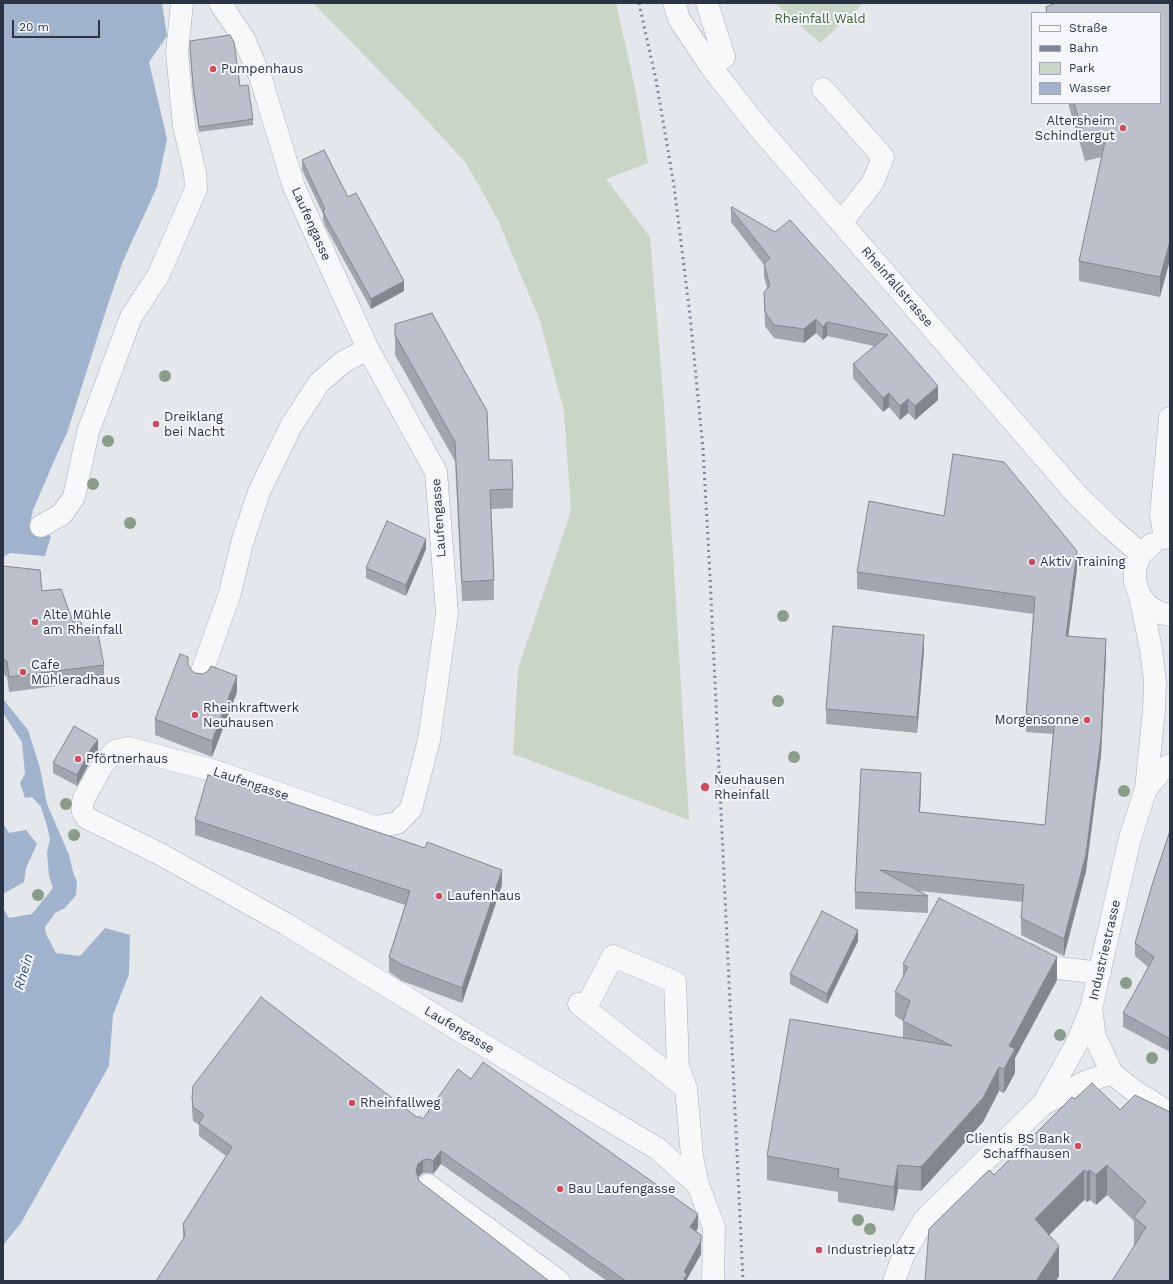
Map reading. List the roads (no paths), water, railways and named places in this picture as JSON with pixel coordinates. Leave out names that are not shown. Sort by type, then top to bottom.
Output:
[{"type":"street","points":[[41,526],[62,514],[74,497],[88,432],[131,317],[158,276],[196,190],[195,173],[184,126],[177,53],[182,3]]},
{"type":"street","name":"Laufengasse","points":[[220,3],[244,39],[261,79],[294,187],[368,349],[436,472],[447,613],[429,740],[411,809],[398,823],[375,827],[215,771],[128,748],[115,751],[103,764],[84,798],[82,805],[83,812],[87,818],[160,854],[286,924],[658,1149],[698,1185],[714,1227],[713,1281]]},
{"type":"street","name":"Rheinfallstrasse","points":[[674,3],[680,19],[711,67],[759,128],[1078,495],[1109,526],[1141,554]]},
{"type":"street","points":[[707,3],[724,57],[711,67]]},
{"type":"street","points":[[823,89],[882,158],[873,182],[841,223]]},
{"type":"street","points":[[200,677],[230,593],[242,543],[259,492],[291,426],[319,383],[344,362],[368,349]]},
{"type":"street","points":[[1170,418],[1161,515],[1167,538],[1152,544],[1141,554],[1135,575],[1135,582],[1140,596],[1148,606],[1160,613],[1170,615]]},
{"type":"street","name":"Industriestrasse","points":[[1043,1104],[1076,1043],[1091,1009],[1130,838],[1146,789],[1154,710],[1155,682],[1151,649],[1140,596]]},
{"type":"street","name":"Industriestrasse","points":[[1146,789],[1161,771],[1170,765]]},
{"type":"street","points":[[1016,947],[1058,968],[1100,973]]},
{"type":"street","points":[[686,1088],[582,1006],[613,956],[675,982],[678,1067],[686,1088],[692,1156],[698,1185]]},
{"type":"street","points":[[1091,1009],[1095,1037],[1112,1073],[1134,1091],[1170,1113]]},
{"type":"street","name":"Industriestrasse","points":[[894,1281],[904,1254],[924,1220],[1043,1104],[1085,1082],[1112,1073]]},
{"type":"street","points":[[428,1185],[559,1281]]},
{"type":"water","points":[[3,3],[162,3],[167,36],[149,62],[167,139],[157,187],[123,261],[67,433],[33,510],[30,523],[34,534],[44,533],[51,536],[45,556],[10,553],[3,557]]},
{"type":"water","name":"Rhein","points":[[3,699],[28,730],[40,768],[47,804],[69,855],[77,882],[76,895],[65,908],[55,913],[45,927],[46,934],[56,953],[80,956],[105,928],[130,935],[129,974],[113,1015],[109,1066],[21,1223],[3,1245],[3,908],[9,918],[32,914],[53,888],[49,876],[47,853],[50,839],[47,826],[41,807],[32,797],[25,798],[20,783],[25,774],[22,742],[3,713]]},
{"type":"water","points":[[3,823],[9,833],[26,830],[37,844],[26,868],[24,882],[3,894]]},
{"type":"railway","points":[[639,3],[656,80],[674,186],[690,315],[703,449],[743,1281]]},
{"type":"place","name":"Pumpenhaus","points":[[213,69]]},
{"type":"place","name":"Altersheim Schindlergut","points":[[1123,128]]},
{"type":"place","name":"Dreiklang bei Nacht","points":[[156,424]]},
{"type":"place","name":"Aktiv Training","points":[[1032,562]]},
{"type":"place","name":"Alte Mühle am Rheinfall","points":[[35,622]]},
{"type":"place","name":"Cafe Mühleradhaus","points":[[23,672]]},
{"type":"place","name":"Rheinkraftwerk Neuhausen","points":[[195,715]]},
{"type":"place","name":"Morgensonne","points":[[1087,720]]},
{"type":"place","name":"Pförtnerhaus","points":[[78,759]]},
{"type":"place","name":"Neuhausen Rheinfall","points":[[705,787]]},
{"type":"place","name":"Laufenhaus","points":[[439,896]]},
{"type":"place","name":"Rheinfallweg","points":[[352,1103]]},
{"type":"place","name":"Clientis BS Bank Schaffhausen","points":[[1078,1146]]},
{"type":"place","name":"Bau Laufengasse","points":[[560,1189]]},
{"type":"place","name":"Industrieplatz","points":[[819,1250]]},
{"type":"park label","name":"Rheinfall Wald","points":[[820,19]]}]
